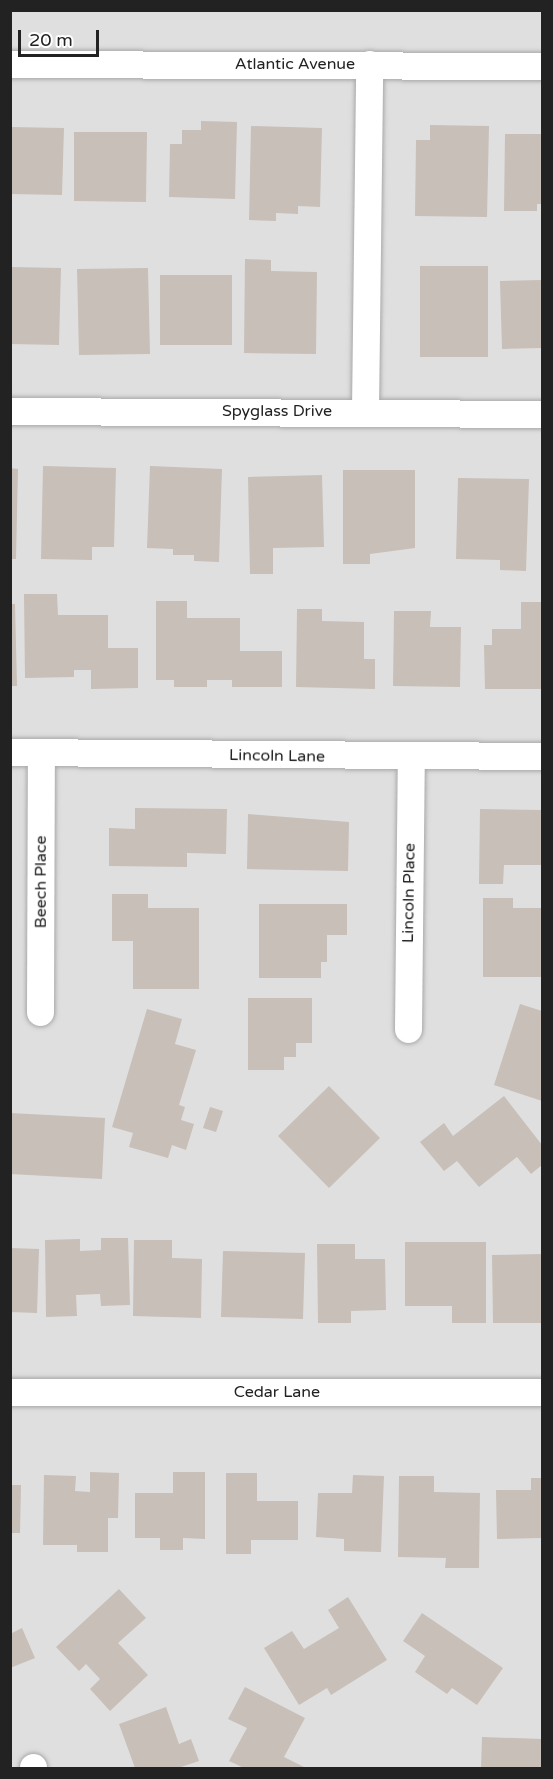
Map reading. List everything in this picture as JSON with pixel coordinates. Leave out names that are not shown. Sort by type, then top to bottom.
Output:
[{"type":"street","name":"Atlantic Avenue","points":[[10,64],[543,66]]},
{"type":"street","points":[[365,411],[369,64]]},
{"type":"street","name":"Spyglass Drive","points":[[10,411],[365,411],[543,414]]},
{"type":"street","name":"Lincoln Lane","points":[[10,752],[411,758],[543,756]]},
{"type":"street","name":"Beech Place","points":[[40,1012],[41,752]]},
{"type":"street","name":"Lincoln Place","points":[[408,1029],[411,758]]},
{"type":"street","name":"Cedar Lane","points":[[10,1392],[543,1392]]},
{"type":"shaded area","points":[[11,11],[542,11],[542,1768],[11,1768]]},
{"type":"building","points":[[201,121],[237,122],[235,199],[169,197],[170,144],[182,144],[182,130],[201,130]]},
{"type":"building","points":[[430,125],[489,126],[487,217],[415,216],[416,140],[430,140]]},
{"type":"building","points":[[251,126],[322,128],[320,207],[298,206],[298,214],[276,213],[276,221],[249,220]]},
{"type":"building","points":[[10,127],[64,128],[62,195],[10,194]]},
{"type":"building","points":[[74,132],[147,132],[146,202],[74,201]]},
{"type":"building","points":[[505,134],[542,134],[542,204],[537,204],[537,211],[504,211]]},
{"type":"building","points":[[245,259],[271,260],[271,271],[317,272],[316,354],[244,353]]},
{"type":"building","points":[[420,266],[488,266],[488,357],[420,357]]},
{"type":"building","points":[[10,267],[61,268],[59,345],[10,344]]},
{"type":"building","points":[[148,268],[150,354],[79,355],[77,269]]},
{"type":"building","points":[[160,275],[232,275],[232,345],[160,345]]},
{"type":"building","points":[[542,280],[542,348],[502,349],[500,281]]},
{"type":"building","points":[[43,466],[116,468],[114,547],[92,547],[92,560],[41,559]]},
{"type":"building","points":[[150,466],[222,469],[219,562],[194,561],[194,555],[173,555],[173,549],[147,548]]},
{"type":"building","points":[[10,468],[18,469],[16,559],[10,559]]},
{"type":"building","points":[[343,470],[415,470],[415,548],[370,554],[370,564],[343,564]]},
{"type":"building","points":[[322,475],[324,547],[273,548],[273,574],[250,574],[248,477]]},
{"type":"building","points":[[458,478],[529,479],[526,571],[500,570],[500,560],[456,559]]},
{"type":"building","points":[[24,594],[57,594],[58,615],[108,615],[108,648],[138,648],[138,688],[91,689],[91,670],[74,670],[74,677],[25,678]]},
{"type":"building","points":[[156,601],[187,601],[187,618],[240,618],[240,651],[282,651],[282,687],[232,687],[232,680],[207,680],[207,687],[174,687],[174,680],[156,680]]},
{"type":"building","points":[[521,602],[542,602],[542,689],[485,689],[484,645],[492,645],[492,629],[521,629]]},
{"type":"building","points":[[10,604],[15,604],[17,686],[10,686]]},
{"type":"building","points":[[297,609],[322,609],[322,621],[364,622],[364,659],[375,659],[375,689],[296,687]]},
{"type":"building","points":[[394,611],[431,611],[430,627],[461,627],[460,687],[393,686]]},
{"type":"building","points":[[135,808],[227,809],[226,854],[187,853],[187,867],[109,866],[109,828],[135,829]]},
{"type":"building","points":[[480,809],[542,810],[541,865],[504,865],[503,884],[479,884]]},
{"type":"building","points":[[248,814],[349,822],[348,871],[247,869]]},
{"type":"building","points":[[112,894],[148,894],[148,908],[199,908],[199,989],[133,989],[133,941],[112,941]]},
{"type":"building","points":[[483,898],[513,898],[513,908],[542,908],[542,977],[483,977]]},
{"type":"building","points":[[259,904],[347,904],[347,935],[327,935],[327,962],[321,962],[321,978],[259,978]]},
{"type":"building","points":[[248,998],[312,998],[312,1043],[296,1043],[296,1057],[284,1057],[284,1070],[248,1070]]},
{"type":"building","points":[[520,1004],[542,1011],[542,1101],[494,1085]]},
{"type":"building","points":[[147,1009],[182,1019],[175,1044],[196,1050],[179,1105],[185,1107],[181,1120],[194,1124],[186,1150],[172,1145],[168,1158],[129,1147],[133,1133],[112,1127]]},
{"type":"building","points":[[329,1086],[380,1138],[329,1188],[278,1136]]},
{"type":"building","points":[[504,1096],[542,1145],[542,1165],[531,1174],[517,1157],[479,1187],[457,1161],[444,1171],[420,1142],[444,1123],[453,1136]]},
{"type":"building","points":[[210,1107],[223,1111],[216,1132],[203,1128]]},
{"type":"building","points":[[10,1113],[105,1118],[102,1179],[10,1174]]},
{"type":"building","points":[[101,1238],[128,1238],[130,1305],[101,1306],[100,1294],[76,1295],[77,1316],[46,1317],[45,1240],[80,1239],[80,1251],[101,1250]]},
{"type":"building","points":[[134,1240],[172,1240],[172,1258],[202,1259],[201,1318],[133,1316]]},
{"type":"building","points":[[405,1242],[486,1242],[486,1323],[452,1323],[452,1306],[405,1306]]},
{"type":"building","points":[[317,1244],[355,1244],[355,1259],[385,1259],[386,1310],[351,1311],[351,1323],[318,1323]]},
{"type":"building","points":[[10,1248],[39,1249],[37,1313],[10,1312]]},
{"type":"building","points":[[223,1251],[305,1253],[303,1319],[221,1317]]},
{"type":"building","points":[[542,1254],[542,1323],[493,1323],[492,1255]]},
{"type":"building","points":[[90,1472],[119,1473],[118,1518],[108,1518],[108,1552],[77,1552],[77,1545],[43,1545],[44,1475],[76,1476],[75,1491],[90,1492]]},
{"type":"building","points":[[173,1472],[205,1472],[205,1539],[183,1538],[183,1550],[160,1550],[160,1538],[135,1538],[135,1493],[173,1493]]},
{"type":"building","points":[[226,1473],[257,1473],[257,1501],[298,1501],[298,1540],[251,1540],[251,1554],[226,1554]]},
{"type":"building","points":[[353,1475],[384,1476],[381,1552],[344,1551],[344,1539],[316,1537],[318,1493],[352,1493]]},
{"type":"building","points":[[399,1476],[434,1476],[434,1492],[480,1493],[479,1568],[445,1568],[446,1558],[398,1557]]},
{"type":"building","points":[[531,1478],[542,1478],[542,1538],[497,1539],[496,1490],[531,1490]]},
{"type":"building","points":[[10,1485],[21,1485],[20,1533],[10,1533]]},
{"type":"building","points":[[119,1589],[146,1618],[118,1643],[148,1675],[110,1711],[90,1689],[100,1679],[86,1664],[79,1671],[56,1647]]},
{"type":"building","points":[[348,1597],[387,1660],[331,1695],[327,1688],[299,1705],[264,1648],[292,1631],[304,1649],[339,1628],[328,1610]]},
{"type":"building","points":[[422,1613],[503,1668],[477,1705],[452,1688],[447,1694],[415,1672],[425,1656],[403,1641]]},
{"type":"building","points":[[22,1628],[35,1658],[10,1668],[10,1634]]},
{"type":"building","points":[[245,1687],[305,1718],[284,1757],[306,1768],[244,1768],[229,1761],[247,1728],[228,1719]]},
{"type":"building","points":[[166,1707],[179,1744],[191,1739],[199,1761],[178,1768],[135,1768],[119,1724]]},
{"type":"building","points":[[482,1737],[542,1739],[542,1768],[481,1768]]}]
